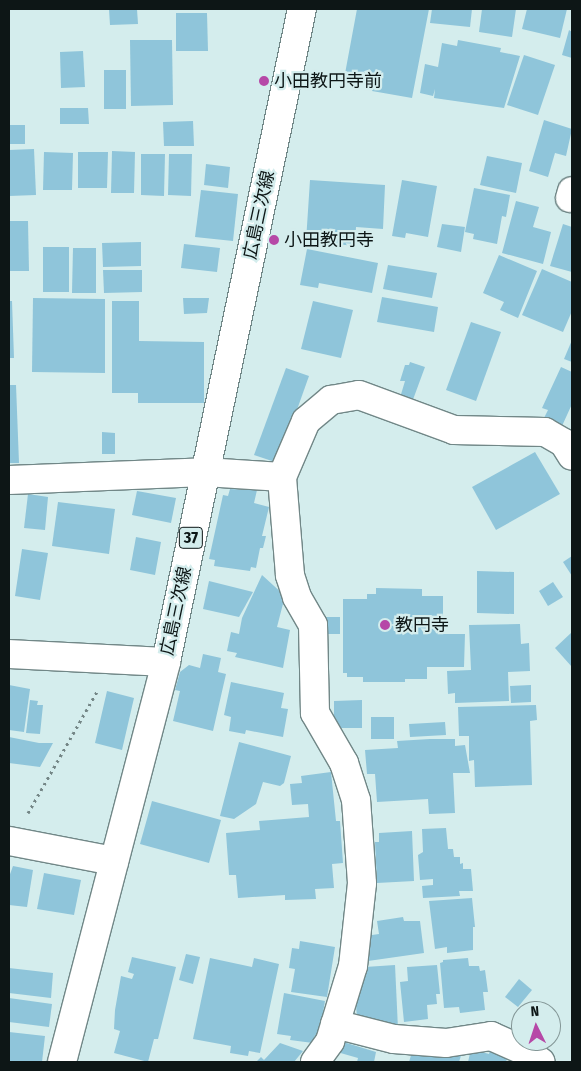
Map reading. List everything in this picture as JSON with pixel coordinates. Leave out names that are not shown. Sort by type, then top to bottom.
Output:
[{"type":"street","name":"広島三次線","points":[[62,1062],[166,662],[302,9]]},
{"type":"street","points":[[315,1062],[330,1041],[353,966],[362,883],[356,800],[344,763],[316,714],[313,625],[297,597],[290,575],[282,477],[306,421],[331,400],[359,395],[454,430],[545,432],[564,443],[572,456]]},
{"type":"street","points":[[9,480],[205,472],[282,477]]},
{"type":"street","points":[[9,654],[166,662]]},
{"type":"street","points":[[10,841],[114,860]]},
{"type":"street","points":[[335,1024],[394,1040],[446,1043],[490,1036],[525,1052],[541,1062]]},
{"type":"path","points":[[10,841],[116,659]]},
{"type":"building","points":[[109,9],[137,9],[138,24],[110,25]]},
{"type":"building","points":[[357,9],[429,9],[412,98],[372,91],[373,85],[344,79]]},
{"type":"building","points":[[432,9],[472,9],[470,27],[430,23]]},
{"type":"building","points":[[482,9],[516,9],[512,37],[479,32]]},
{"type":"building","points":[[527,9],[567,9],[560,38],[522,29]]},
{"type":"building","points":[[176,13],[207,13],[208,51],[176,51]]},
{"type":"building","points":[[569,30],[572,32],[572,58],[562,55]]},
{"type":"building","points":[[130,40],[172,40],[173,105],[131,106]]},
{"type":"building","points":[[458,40],[501,48],[500,52],[520,56],[504,108],[434,98],[435,89],[433,96],[420,93],[425,64],[438,67],[442,43],[457,46]]},
{"type":"building","points":[[83,51],[85,87],[61,88],[60,52]]},
{"type":"building","points":[[524,55],[555,65],[538,115],[507,105]]},
{"type":"building","points":[[104,70],[126,70],[126,109],[104,109]]},
{"type":"building","points":[[60,108],[88,108],[89,124],[60,124]]},
{"type":"building","points":[[544,120],[572,129],[566,156],[555,153],[548,177],[529,171]]},
{"type":"building","points":[[193,121],[194,146],[164,146],[163,122]]},
{"type":"building","points":[[9,125],[25,125],[25,144],[9,144]]},
{"type":"building","points":[[34,149],[36,195],[9,196],[9,150]]},
{"type":"building","points":[[112,151],[135,152],[134,193],[111,193]]},
{"type":"building","points":[[44,152],[73,153],[72,190],[43,190]]},
{"type":"building","points":[[78,152],[108,152],[107,188],[78,188]]},
{"type":"building","points":[[141,154],[165,154],[164,196],[141,195]]},
{"type":"building","points":[[169,154],[192,154],[191,196],[168,195]]},
{"type":"building","points":[[487,156],[522,163],[516,193],[480,185]]},
{"type":"building","points":[[206,164],[230,167],[228,188],[204,185]]},
{"type":"building","points":[[310,180],[385,185],[383,229],[356,227],[355,246],[306,241]]},
{"type":"building","points":[[402,180],[437,186],[428,237],[406,233],[405,238],[392,236]]},
{"type":"building","points":[[474,188],[510,195],[506,217],[502,216],[497,244],[473,239],[474,234],[465,232]]},
{"type":"building","points":[[201,190],[238,194],[233,241],[195,237]]},
{"type":"building","points":[[516,201],[539,207],[533,227],[551,232],[543,264],[502,253]]},
{"type":"building","points":[[9,221],[28,221],[29,271],[9,271]]},
{"type":"building","points":[[442,224],[465,227],[461,252],[437,247]]},
{"type":"building","points":[[563,224],[572,227],[572,272],[550,266]]},
{"type":"building","points":[[141,242],[141,266],[103,267],[102,243]]},
{"type":"building","points":[[184,244],[220,248],[217,272],[181,268]]},
{"type":"building","points":[[43,247],[69,247],[69,292],[43,292]]},
{"type":"building","points":[[73,248],[96,248],[96,293],[72,293]]},
{"type":"building","points":[[307,249],[378,263],[372,293],[319,283],[318,288],[300,285]]},
{"type":"building","points":[[499,255],[537,271],[518,318],[500,310],[504,302],[483,293]]},
{"type":"building","points":[[388,265],[437,273],[432,298],[383,289]]},
{"type":"building","points":[[542,269],[572,282],[572,311],[563,332],[522,315]]},
{"type":"building","points":[[103,270],[142,270],[142,292],[104,293]]},
{"type":"building","points":[[382,297],[438,307],[434,332],[377,322]]},
{"type":"building","points":[[33,298],[105,299],[105,373],[32,372]]},
{"type":"building","points":[[183,298],[209,298],[207,313],[184,314]]},
{"type":"building","points":[[9,301],[12,301],[14,358],[9,358]]},
{"type":"building","points":[[112,301],[139,301],[139,341],[204,342],[204,403],[138,403],[138,393],[112,393]]},
{"type":"building","points":[[313,301],[353,310],[341,358],[301,349]]},
{"type":"building","points":[[471,322],[501,332],[476,401],[446,390]]},
{"type":"building","points":[[572,340],[572,362],[564,359]]},
{"type":"building","points":[[410,362],[425,367],[411,405],[399,401],[405,381],[400,381],[405,365],[409,365]]},
{"type":"building","points":[[561,367],[572,372],[572,404],[562,426],[544,418],[548,410],[542,408]]},
{"type":"building","points":[[286,368],[309,376],[278,463],[254,455]]},
{"type":"building","points":[[9,385],[16,385],[19,463],[9,463]]},
{"type":"building","points":[[102,432],[115,433],[115,454],[102,454]]},
{"type":"building","points":[[535,452],[560,494],[496,530],[472,487]]},
{"type":"building","points":[[230,489],[257,490],[254,503],[269,507],[262,536],[266,536],[263,548],[260,548],[256,568],[251,567],[250,571],[214,566],[215,560],[209,559],[223,495],[228,496]]},
{"type":"building","points":[[137,491],[176,498],[171,523],[132,515]]},
{"type":"building","points":[[28,494],[48,497],[45,530],[24,528]]},
{"type":"building","points":[[58,502],[115,509],[109,554],[52,546]]},
{"type":"building","points":[[136,537],[161,542],[155,575],[130,570]]},
{"type":"building","points":[[22,549],[48,553],[40,600],[15,596]]},
{"type":"building","points":[[572,556],[572,576],[563,562]]},
{"type":"building","points":[[477,571],[514,572],[514,614],[477,613]]},
{"type":"building","points":[[262,575],[285,596],[277,627],[290,630],[283,668],[235,657],[237,653],[227,651],[231,632],[239,634],[242,618]]},
{"type":"building","points":[[209,581],[253,592],[239,617],[203,609]]},
{"type":"building","points":[[553,582],[563,597],[548,606],[539,591]]},
{"type":"building","points":[[376,588],[422,589],[422,596],[443,596],[443,634],[465,634],[464,667],[427,667],[427,679],[405,679],[405,682],[363,682],[363,677],[347,677],[347,673],[343,673],[343,599],[367,599],[367,594],[376,594]]},
{"type":"building","points":[[323,617],[340,617],[340,634],[322,634]]},
{"type":"building","points":[[520,624],[521,644],[529,643],[530,671],[508,672],[509,701],[455,703],[455,693],[448,694],[447,671],[471,670],[469,625]]},
{"type":"building","points":[[572,632],[572,667],[555,648]]},
{"type":"building","points":[[203,654],[221,658],[218,672],[226,674],[213,731],[173,721],[180,691],[175,690],[180,672],[189,665],[200,668]]},
{"type":"building","points":[[231,682],[284,693],[281,708],[288,709],[283,737],[246,730],[245,734],[229,731],[231,717],[224,715]]},
{"type":"building","points":[[9,685],[30,689],[24,732],[9,730]]},
{"type":"building","points":[[531,685],[531,702],[511,703],[510,686]]},
{"type":"building","points":[[107,691],[134,698],[122,750],[95,743]]},
{"type":"building","points":[[30,700],[38,701],[37,705],[43,705],[40,734],[26,733]]},
{"type":"building","points":[[362,700],[362,728],[334,728],[334,701]]},
{"type":"building","points":[[536,705],[537,720],[530,721],[532,785],[475,787],[474,760],[469,761],[469,736],[459,736],[458,707]]},
{"type":"building","points":[[371,717],[394,717],[394,739],[371,739]]},
{"type":"building","points":[[445,722],[446,735],[410,737],[409,724]]},
{"type":"building","points":[[9,737],[39,743],[53,743],[40,767],[9,763]]},
{"type":"building","points":[[455,739],[455,746],[465,745],[470,773],[453,773],[455,813],[429,814],[428,799],[377,802],[375,774],[367,774],[365,750],[398,748],[397,741]]},
{"type":"building","points":[[239,742],[291,756],[284,783],[280,786],[263,782],[256,804],[234,819],[220,816]]},
{"type":"building","points":[[331,772],[336,821],[340,821],[343,863],[332,864],[334,888],[315,889],[316,899],[285,900],[285,895],[238,898],[236,875],[229,875],[226,833],[260,830],[259,821],[309,817],[308,804],[292,805],[290,784],[302,783],[301,776]]},
{"type":"building","points":[[152,801],[221,820],[209,863],[140,844]]},
{"type":"building","points":[[446,828],[448,849],[453,849],[454,857],[460,857],[460,864],[463,863],[463,869],[471,869],[473,891],[459,891],[460,896],[423,898],[422,886],[433,885],[433,879],[420,880],[418,855],[423,852],[422,829]]},
{"type":"building","points":[[412,831],[414,881],[377,883],[375,842],[379,842],[379,833]]},
{"type":"building","points":[[13,866],[33,870],[27,907],[9,905],[9,877]]},
{"type":"building","points":[[44,873],[81,880],[74,915],[37,909]]},
{"type":"building","points":[[472,898],[475,927],[473,927],[473,950],[447,953],[447,947],[435,949],[429,901]]},
{"type":"building","points":[[403,917],[404,921],[420,921],[424,953],[368,961],[365,936],[379,934],[377,921]]},
{"type":"building","points":[[300,941],[335,947],[327,997],[291,992],[295,969],[289,968],[292,948],[299,949]]},
{"type":"building","points":[[186,954],[200,957],[193,984],[179,980]]},
{"type":"building","points":[[132,957],[176,967],[158,1039],[154,1039],[148,1062],[114,1053],[120,1031],[114,1029],[121,976],[132,979],[134,974],[128,972]]},
{"type":"building","points":[[210,958],[252,967],[254,958],[279,964],[260,1053],[249,1051],[248,1056],[230,1053],[231,1046],[193,1039]]},
{"type":"building","points":[[468,958],[469,966],[479,966],[480,971],[485,970],[488,992],[483,992],[485,1010],[460,1013],[459,1007],[444,1008],[440,963],[443,960]]},
{"type":"building","points":[[395,965],[398,1029],[357,1018],[355,992],[365,967]]},
{"type":"building","points":[[437,965],[440,994],[436,994],[437,1004],[427,1005],[428,1019],[404,1022],[400,982],[408,981],[407,967]]},
{"type":"building","points":[[9,968],[53,973],[51,998],[9,993]]},
{"type":"building","points":[[519,979],[532,990],[523,1001],[511,1002],[505,997]]},
{"type":"building","points":[[284,993],[325,1001],[319,1036],[315,1035],[313,1043],[290,1040],[291,1036],[277,1034]]},
{"type":"building","points":[[9,998],[52,1004],[49,1027],[9,1022]]},
{"type":"building","points":[[9,1032],[45,1036],[42,1062],[9,1062]]},
{"type":"building","points":[[340,1041],[376,1052],[374,1062],[357,1062],[358,1058],[337,1052]]},
{"type":"building","points":[[280,1043],[303,1051],[294,1062],[256,1062],[261,1057],[264,1060]]},
{"type":"building","points":[[463,1049],[459,1062],[409,1062],[412,1052]]},
{"type":"building","points":[[471,1049],[489,1054],[490,1050],[508,1054],[506,1062],[468,1062]]},
{"type":"place","name":"小田教円寺前","points":[[264,81]]},
{"type":"place","name":"小田教円寺","points":[[274,240]]},
{"type":"place","name":"教円寺","points":[[385,625]]}]
